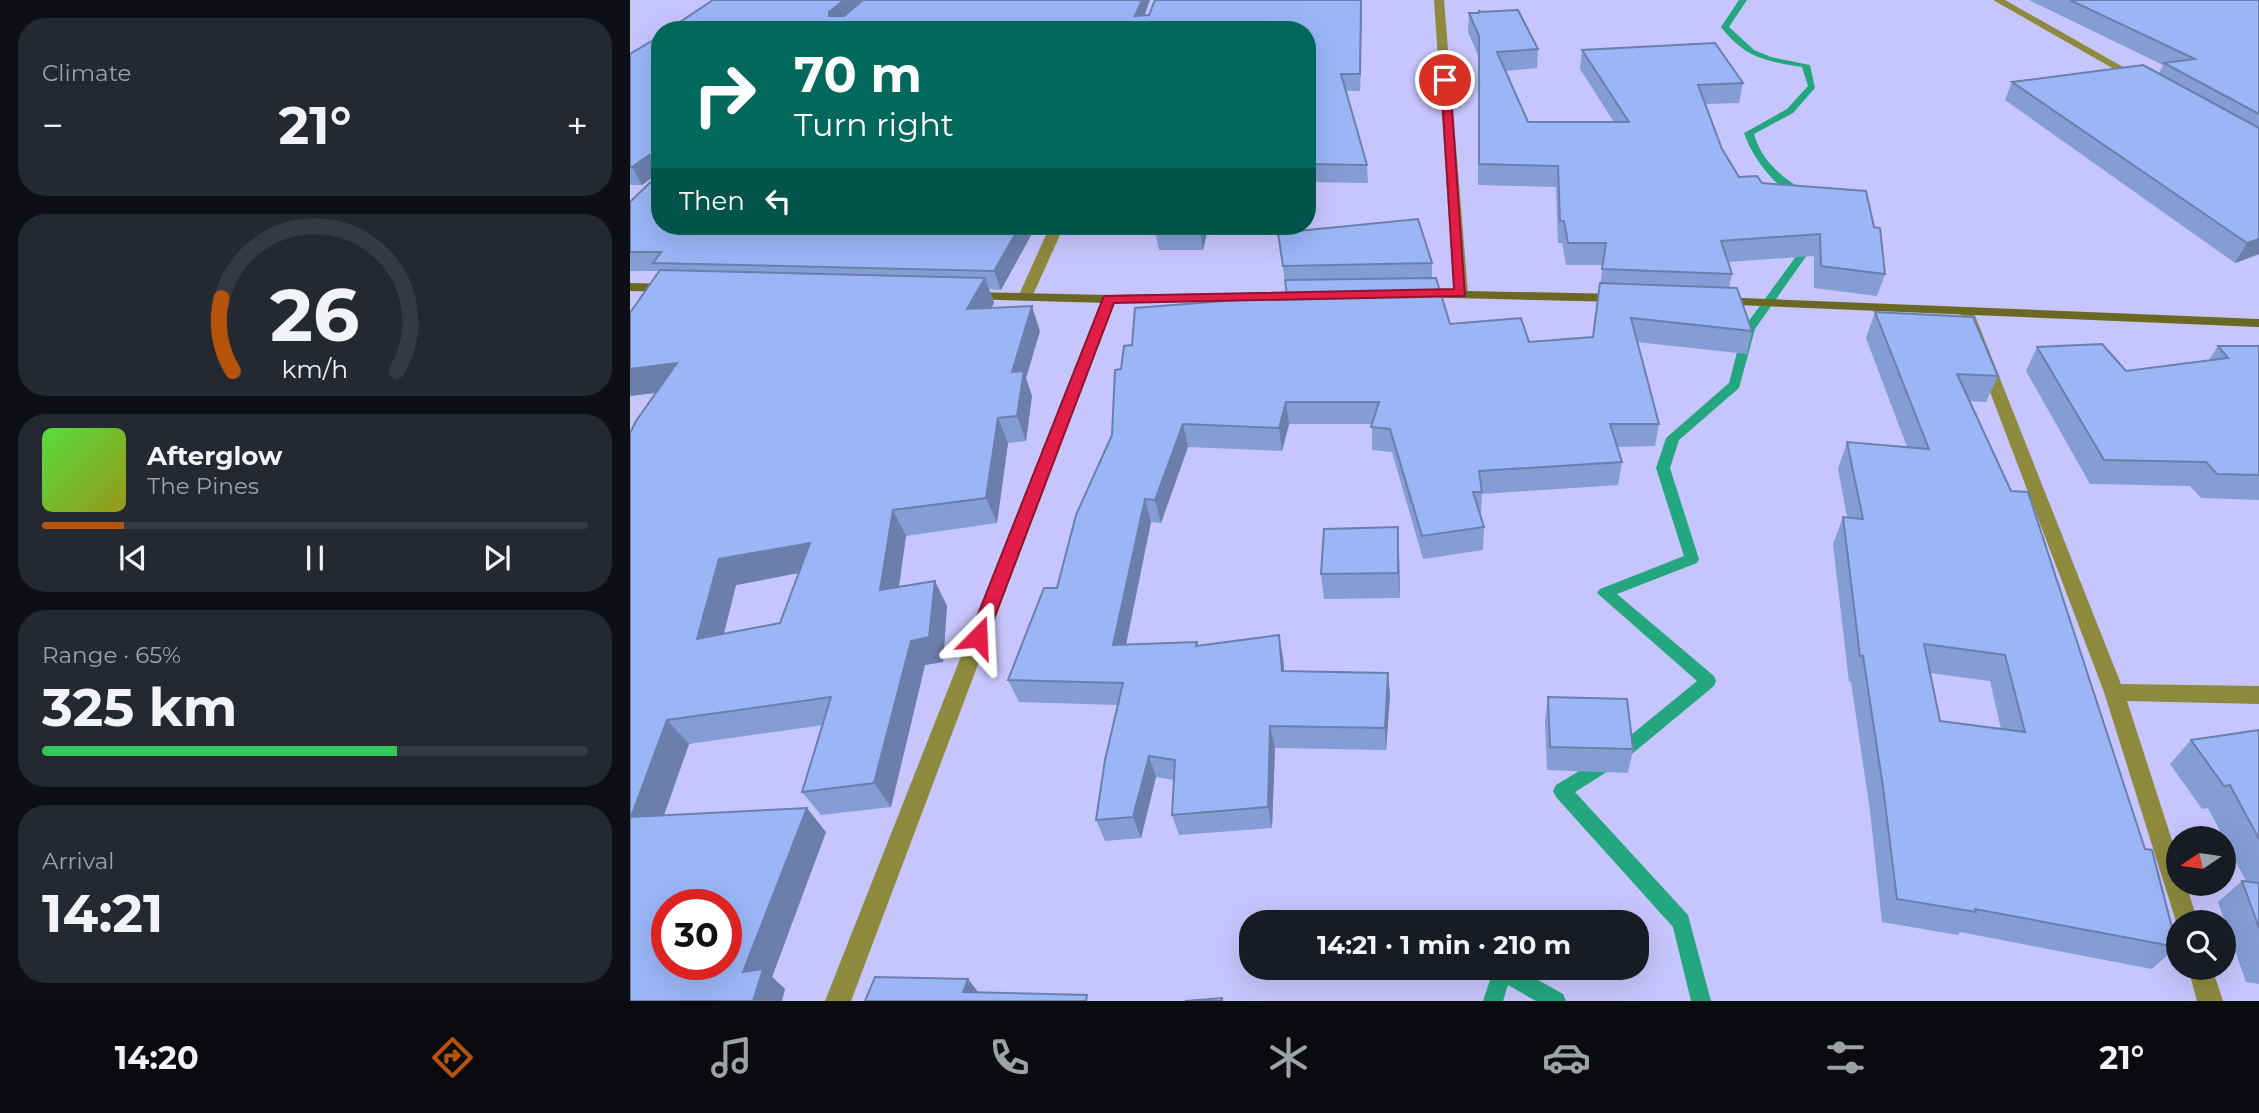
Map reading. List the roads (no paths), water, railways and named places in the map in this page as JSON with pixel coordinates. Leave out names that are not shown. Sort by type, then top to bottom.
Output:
[{"type":"street","points":[[1439,0],[1461,293]]},
{"type":"street","points":[[1998,0],[2152,86]]},
{"type":"street","points":[[1025,297],[1053,235]]},
{"type":"street","points":[[630,287],[650,293],[682,289]]},
{"type":"street","points":[[1407,294],[1461,293],[1637,299]]},
{"type":"street","points":[[956,296],[1109,299],[1312,296]]},
{"type":"street","points":[[838,1001],[1109,299]]},
{"type":"street","points":[[1705,301],[2259,323]]},
{"type":"street","points":[[1967,313],[2114,692],[2182,910]]},
{"type":"street","points":[[2114,692],[2259,695]]},
{"type":"street","points":[[2204,980],[2210,1001]]},
{"type":"waterway","points":[[1743,0],[1725,27],[1734,38],[1760,56],[1806,65],[1812,86],[1790,111],[1749,133],[1756,153],[1768,169],[1802,194]]},
{"type":"waterway","points":[[1701,1001],[1681,922],[1562,791],[1615,758],[1708,681],[1605,593],[1692,559],[1663,468],[1673,438],[1735,385],[1749,329],[1802,255],[1806,241]]},
{"type":"waterway","points":[[1493,1001],[1503,971],[1556,1001]]}]
